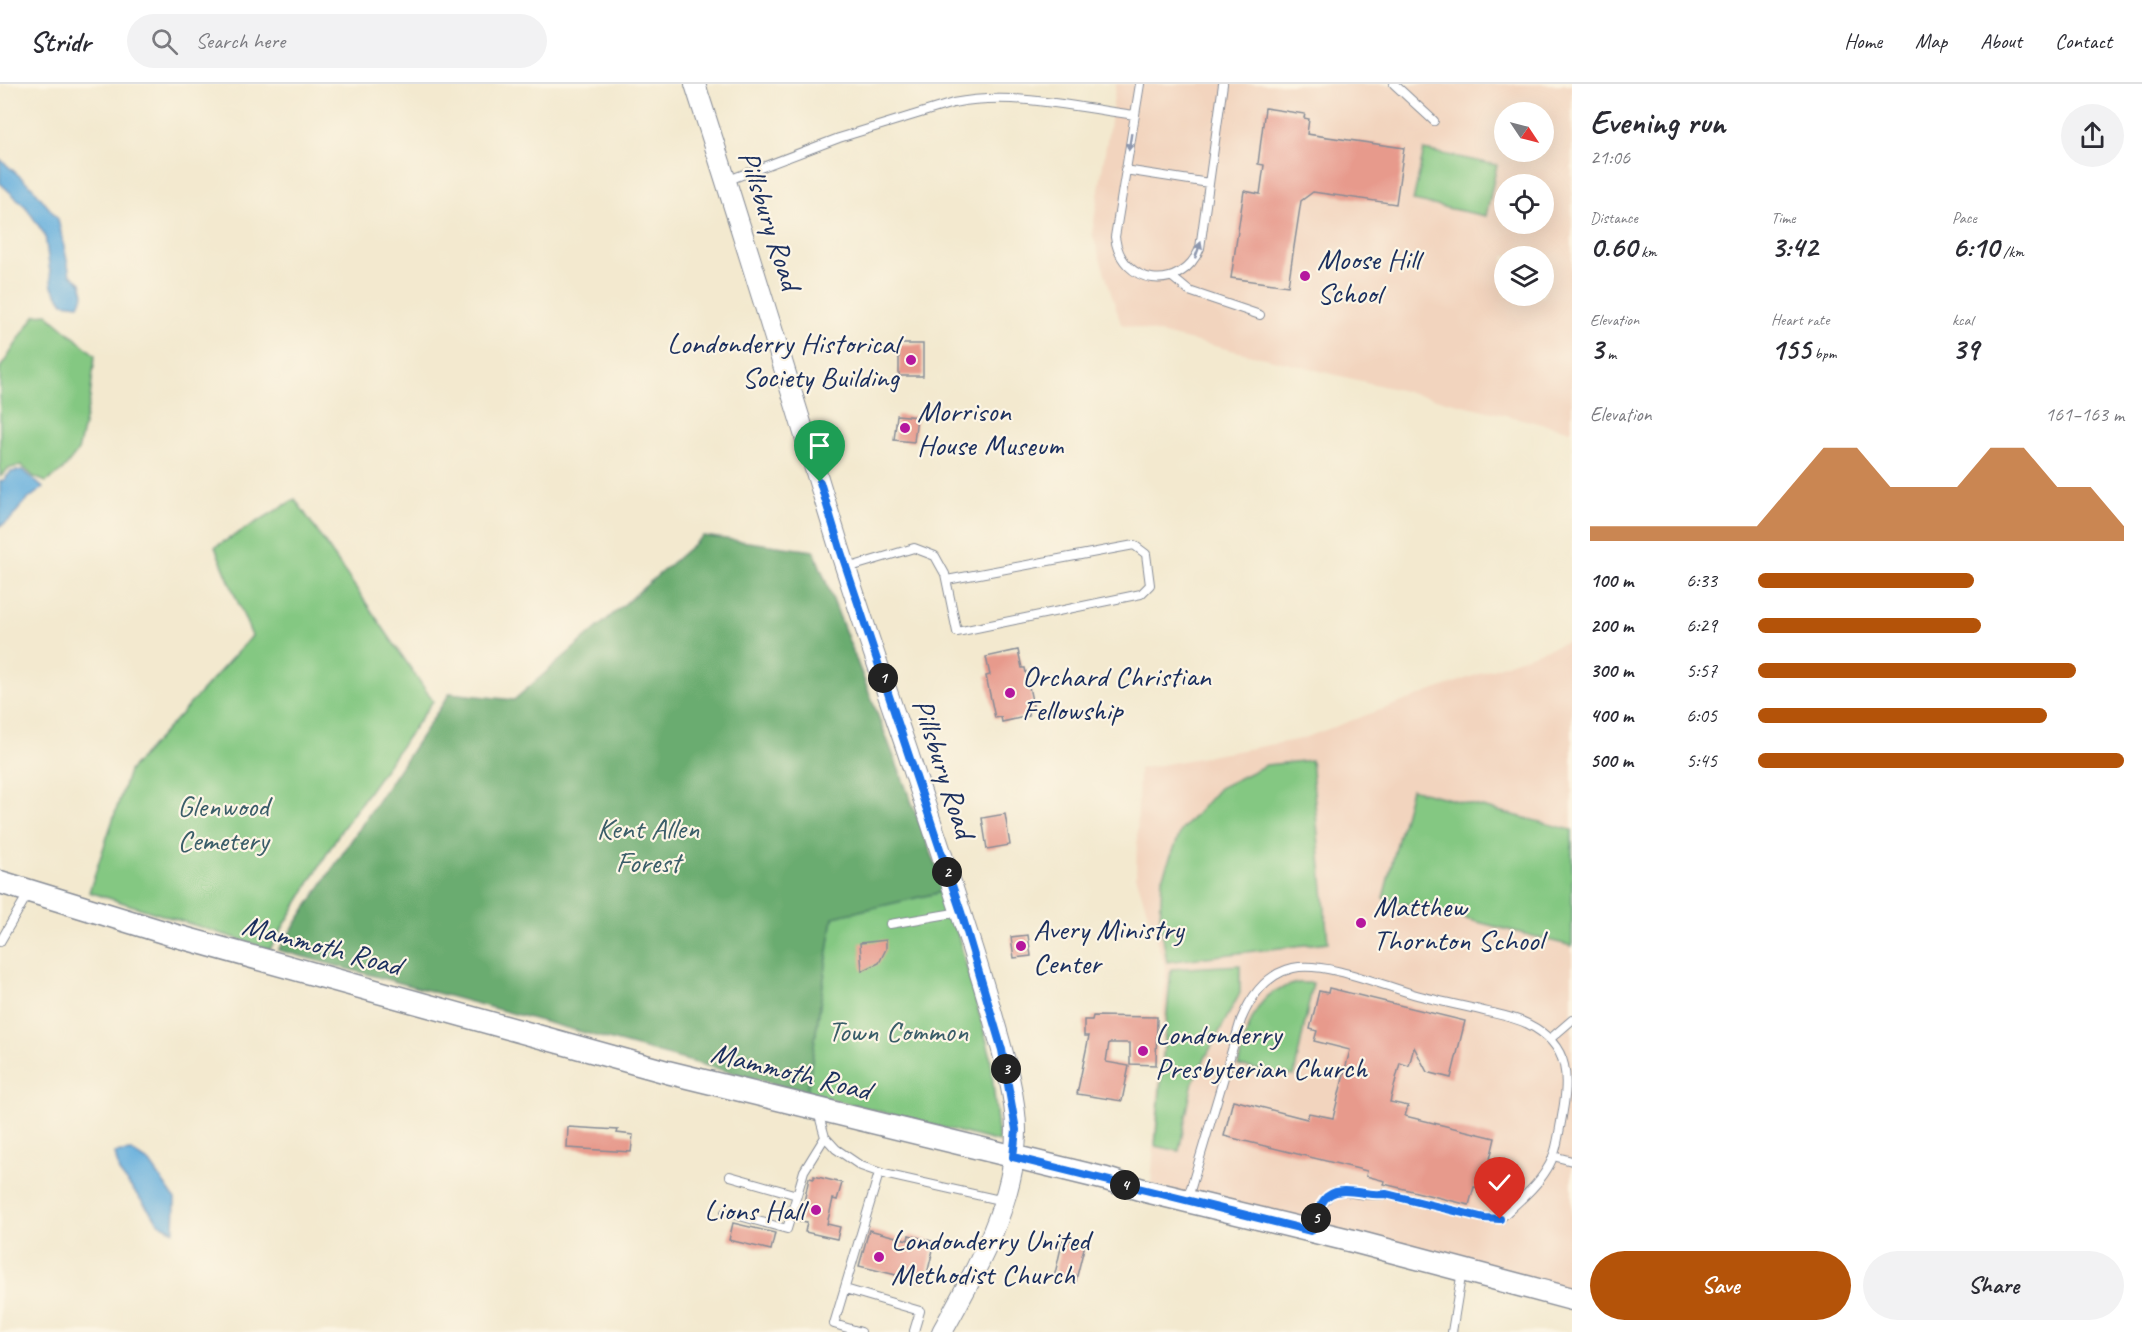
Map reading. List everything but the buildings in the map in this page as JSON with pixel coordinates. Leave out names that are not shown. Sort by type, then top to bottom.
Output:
[{"type":"main road","name":"Mammoth Road","points":[[0,882],[184,938],[667,1072],[1106,1179],[1187,1202],[1311,1231],[1572,1299]]},
{"type":"street","name":"Pillsbury Road","points":[[695,84],[846,568],[961,912],[1002,1050],[1010,1086],[1016,1130],[1004,1200],[982,1254],[942,1332]]},
{"type":"lane","points":[[1140,84],[1116,229],[1118,251],[1126,264],[1137,273],[1152,278],[1172,277],[1189,266],[1197,254],[1201,241],[1223,84]]},
{"type":"lane","points":[[1394,84],[1434,121]]},
{"type":"lane","points":[[726,181],[839,138],[953,103],[971,100],[989,98],[1024,100],[1134,116]]},
{"type":"lane","points":[[1125,170],[1209,183]]},
{"type":"lane","points":[[1172,277],[1189,291],[1260,315]]},
{"type":"lane","points":[[846,568],[914,549],[935,556],[947,580],[957,632],[1141,594],[1150,585],[1146,554],[1134,545],[947,580]]},
{"type":"lane","points":[[0,942],[29,892]]},
{"type":"lane","points":[[890,924],[961,912]]},
{"type":"lane","points":[[1187,1202],[1247,1004],[1267,980],[1280,972],[1306,966],[1323,968],[1514,1019],[1527,1024],[1550,1039],[1564,1062],[1567,1074],[1567,1088],[1558,1141],[1543,1176],[1500,1219],[1484,1218],[1386,1194],[1374,1196],[1342,1191],[1333,1192],[1324,1200],[1311,1231]]},
{"type":"lane","points":[[1550,1039],[1572,1020]]},
{"type":"lane","points":[[817,1109],[825,1137],[836,1149],[861,1166],[879,1173],[1004,1200]]},
{"type":"lane","points":[[725,1212],[788,1229],[804,1171],[825,1137]]},
{"type":"lane","points":[[1553,1156],[1572,1161]]},
{"type":"lane","points":[[861,1332],[834,1324],[879,1173]]},
{"type":"lane","points":[[730,1176],[797,1195]]},
{"type":"lane","points":[[1452,1332],[1462,1271]]},
{"type":"lane","points":[[845,1289],[920,1311],[914,1332]]},
{"type":"shaded area","name":"Moose Hill School","points":[[1116,84],[1572,84],[1572,431],[1121,324],[1092,233]]},
{"type":"shaded area","name":"Matthew Thornton School","points":[[1572,640],[1572,1290],[1151,1185],[1166,970],[1136,876],[1139,769],[1301,739]]},
{"type":"green space","points":[[1424,150],[1497,165],[1486,216],[1413,201]]},
{"type":"green space","points":[[47,314],[95,355],[90,398],[78,451],[62,471],[46,482],[34,477],[21,465],[8,469],[0,477],[0,368],[36,315]]},
{"type":"green space","name":"Glenwood Cemetery","points":[[295,499],[433,701],[338,835],[270,949],[89,892],[129,771],[252,636],[215,547]]},
{"type":"green space","name":"Kent Allen Forest","points":[[703,536],[814,551],[946,891],[833,917],[807,1093],[278,950],[450,693],[514,700]]},
{"type":"green space","points":[[1311,760],[1328,942],[1167,962],[1160,920],[1162,878],[1181,831],[1219,788],[1266,765]]},
{"type":"green space","points":[[1411,789],[1572,830],[1572,946],[1383,898]]},
{"type":"green space","name":"Town Common","points":[[946,891],[990,1053],[999,1142],[807,1093],[833,917]]},
{"type":"green space","points":[[1240,965],[1240,993],[1193,1081],[1179,1151],[1155,1146],[1171,969]]},
{"type":"green space","points":[[1297,983],[1313,983],[1294,1076],[1238,1066],[1251,1022],[1262,1003],[1279,989]]},
{"type":"water","points":[[0,159],[33,188],[58,219],[70,274],[81,283],[84,294],[79,305],[63,303],[52,287],[45,235],[26,207],[0,183]]},
{"type":"water","points":[[23,470],[43,488],[24,502],[10,520],[0,526],[0,481],[11,472]]},
{"type":"water","points":[[131,1151],[150,1163],[175,1199],[174,1231],[160,1224],[119,1172],[115,1153]]},
{"type":"place","name":"Moose Hill School","points":[[1305,276]]},
{"type":"place","name":"Londonderry Historical Society Building","points":[[911,360]]},
{"type":"place","name":"Morrison House Museum","points":[[905,428]]},
{"type":"place","name":"Orchard Christian Fellowship","points":[[1010,693]]},
{"type":"place","name":"Matthew Thornton School","points":[[1361,923]]},
{"type":"place","name":"Avery Ministry Center","points":[[1021,946]]},
{"type":"place","name":"Londonderry Presbyterian Church","points":[[1143,1051]]},
{"type":"place","name":"Lions Hall","points":[[816,1210]]},
{"type":"place","name":"Londonderry United Methodist Church","points":[[879,1257]]},
{"type":"route","points":[[820,482],[841,552],[961,912],[1002,1050],[1016,1130],[1013,1157],[1311,1231],[1324,1200],[1333,1192],[1342,1191],[1374,1196],[1386,1194],[1484,1218],[1500,1219]]}]
